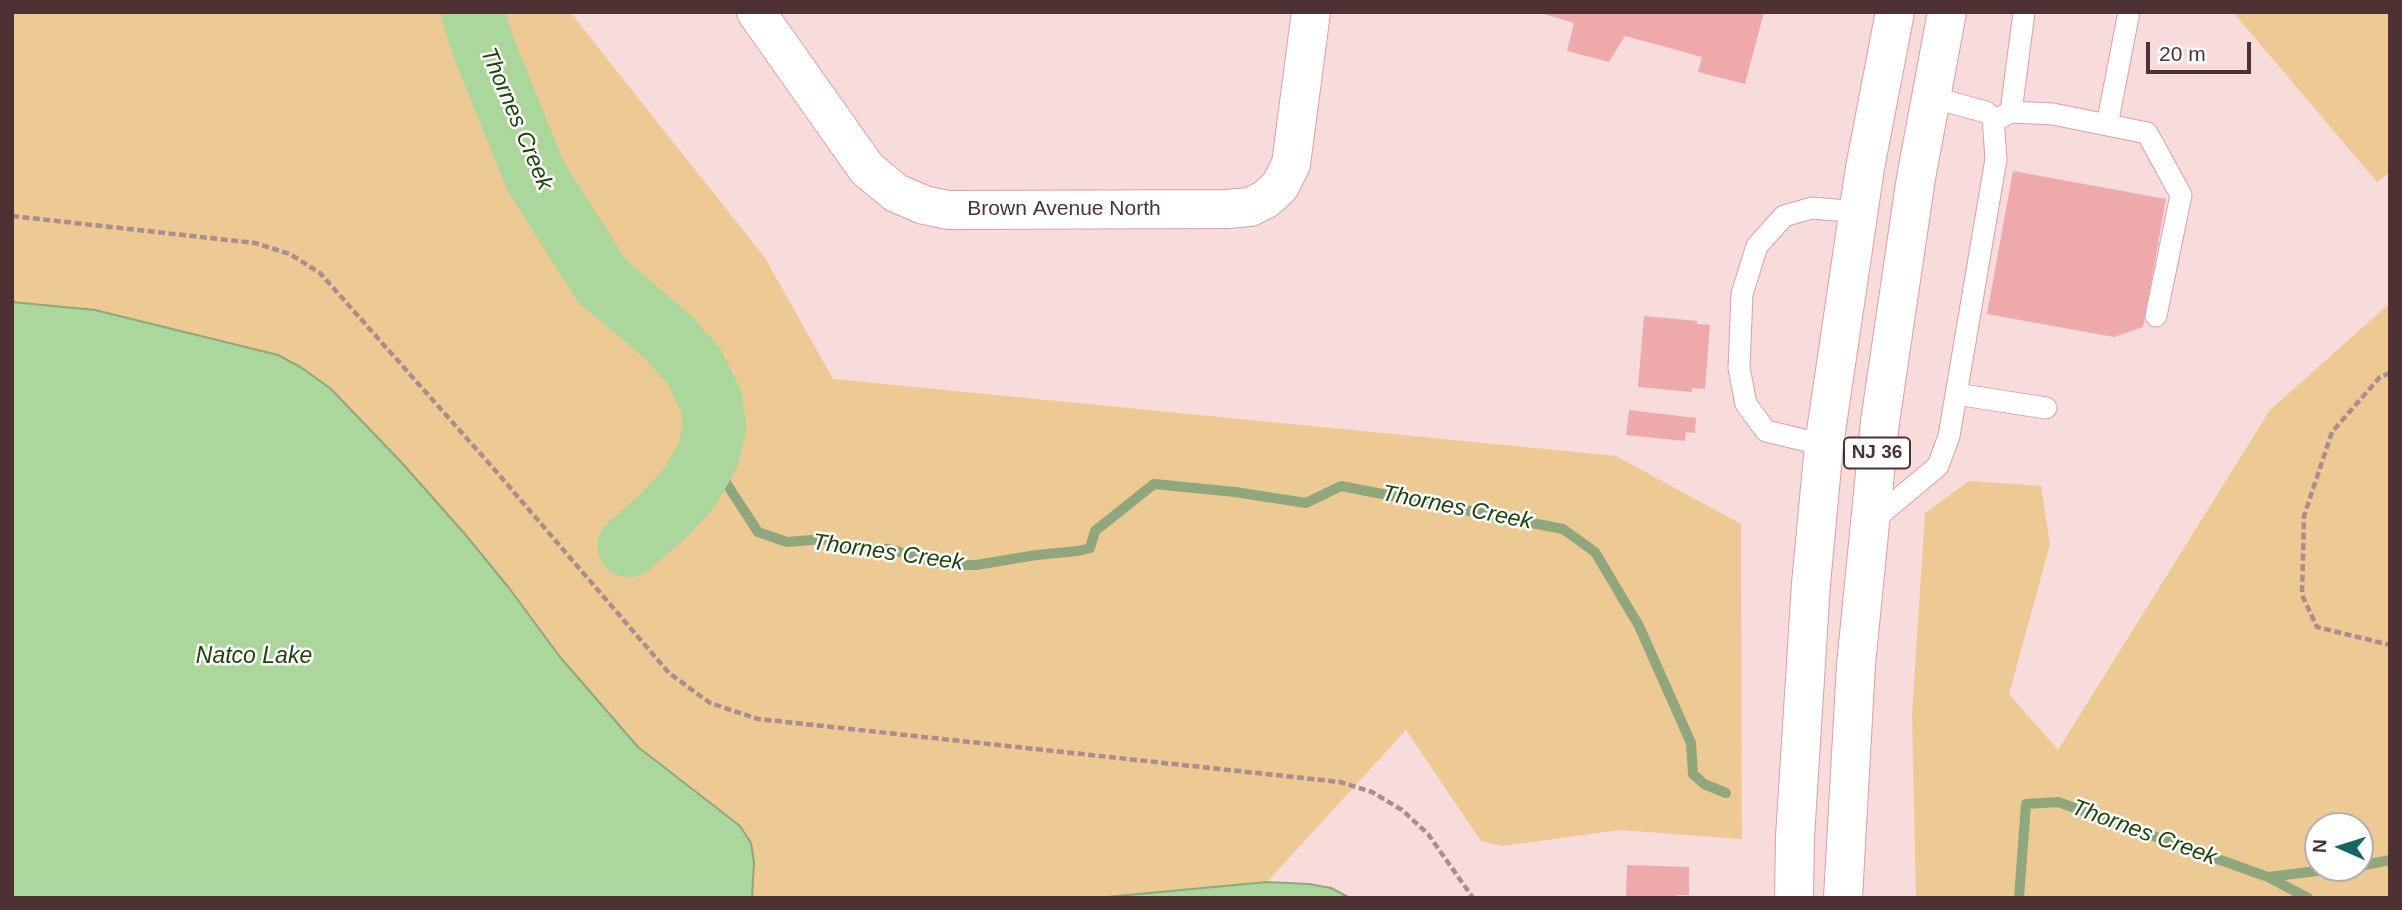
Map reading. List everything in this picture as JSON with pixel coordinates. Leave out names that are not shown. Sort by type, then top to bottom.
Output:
[{"type":"main road","name":"Brown Avenue North","points":[[755,12],[867,169],[895,193],[924,205],[948,210],[1227,209],[1250,207],[1266,199],[1280,186],[1291,164],[1311,12]]},
{"type":"main road","name":"NJ 36","points":[[1794,898],[1795,837],[1811,584],[1824,445],[1858,212],[1895,12]]},
{"type":"main road","name":"NJ 36","points":[[1843,898],[1856,665],[1880,422],[1916,178],[1947,12]]},
{"type":"lane","points":[[1870,523],[1938,466],[1949,436],[2002,116],[2024,12]]},
{"type":"lane","points":[[2107,125],[2129,12]]},
{"type":"lane","points":[[1931,97],[1986,112],[1993,118],[2053,114],[2147,133],[2181,195],[2156,316]]},
{"type":"lane","points":[[1824,445],[1766,431],[1746,404],[1738,368],[1742,294],[1757,246],[1784,216],[1812,208],[1858,212]]},
{"type":"lane","points":[[1956,394],[2046,408]]},
{"type":"path","points":[[12,216],[255,243],[290,254],[320,272],[669,673],[710,703],[758,719],[1340,782],[1372,792],[1402,810],[1428,834],[1473,898]]},
{"type":"path","points":[[2390,373],[2380,377],[2332,432],[2304,516],[2302,595],[2317,626],[2390,645]]},
{"type":"shaded area","points":[[12,12],[570,12],[765,258],[833,379],[1616,456],[1741,524],[1742,839],[1620,830],[1502,846],[1481,841],[1406,730],[1267,882],[1096,898],[752,898],[754,862],[751,843],[741,826],[639,747],[560,657],[464,533],[95,310],[12,302]]},
{"type":"shaded area","points":[[2233,12],[2390,12],[2390,172],[2377,182]]},
{"type":"shaded area","points":[[2390,303],[2390,898],[1916,898],[1912,715],[1925,513],[1969,481],[2041,486],[2050,544],[2009,694],[2058,750],[2270,410]]},
{"type":"water","name":"Natco Lake","points":[[12,302],[95,310],[278,355],[331,389],[464,533],[560,657],[638,747],[740,826],[751,843],[754,862],[752,898],[12,898]]},
{"type":"water","points":[[1267,882],[1331,888],[1350,898],[1096,898]]},
{"type":"building","points":[[1538,12],[1764,12],[1745,84],[1698,72],[1702,57],[1625,36],[1609,62],[1567,51],[1574,23]]},
{"type":"building","points":[[2013,171],[2166,199],[2143,327],[2114,337],[1987,314]]},
{"type":"building","points":[[1644,316],[1697,321],[1697,324],[1710,325],[1705,389],[1692,388],[1692,392],[1638,387]]},
{"type":"building","points":[[1629,410],[1696,418],[1695,433],[1686,432],[1685,441],[1626,435]]},
{"type":"building","points":[[1627,865],[1689,867],[1689,895],[1676,895],[1676,898],[1626,898]]},
{"type":"waterway","name":"Thornes Creek","points":[[472,12],[536,177],[602,281],[668,337],[694,366],[711,401],[715,428],[708,455],[690,487],[629,546]]},
{"type":"waterway","name":"Thornes Creek","points":[[708,455],[758,532],[787,542],[824,539],[848,550],[889,549],[946,565],[976,565],[1090,548],[1095,531],[1154,484],[1235,492],[1306,503],[1341,486],[1563,529],[1595,552],[1639,626],[1691,743],[1693,774],[1704,784],[1726,793]]},
{"type":"waterway","name":"Thornes Creek","points":[[2019,898],[2026,804],[2058,802],[2268,877],[2308,898]]},
{"type":"waterway","points":[[2374,863],[2390,860]]},
{"type":"waterway","points":[[2268,877],[2304,873]]}]
